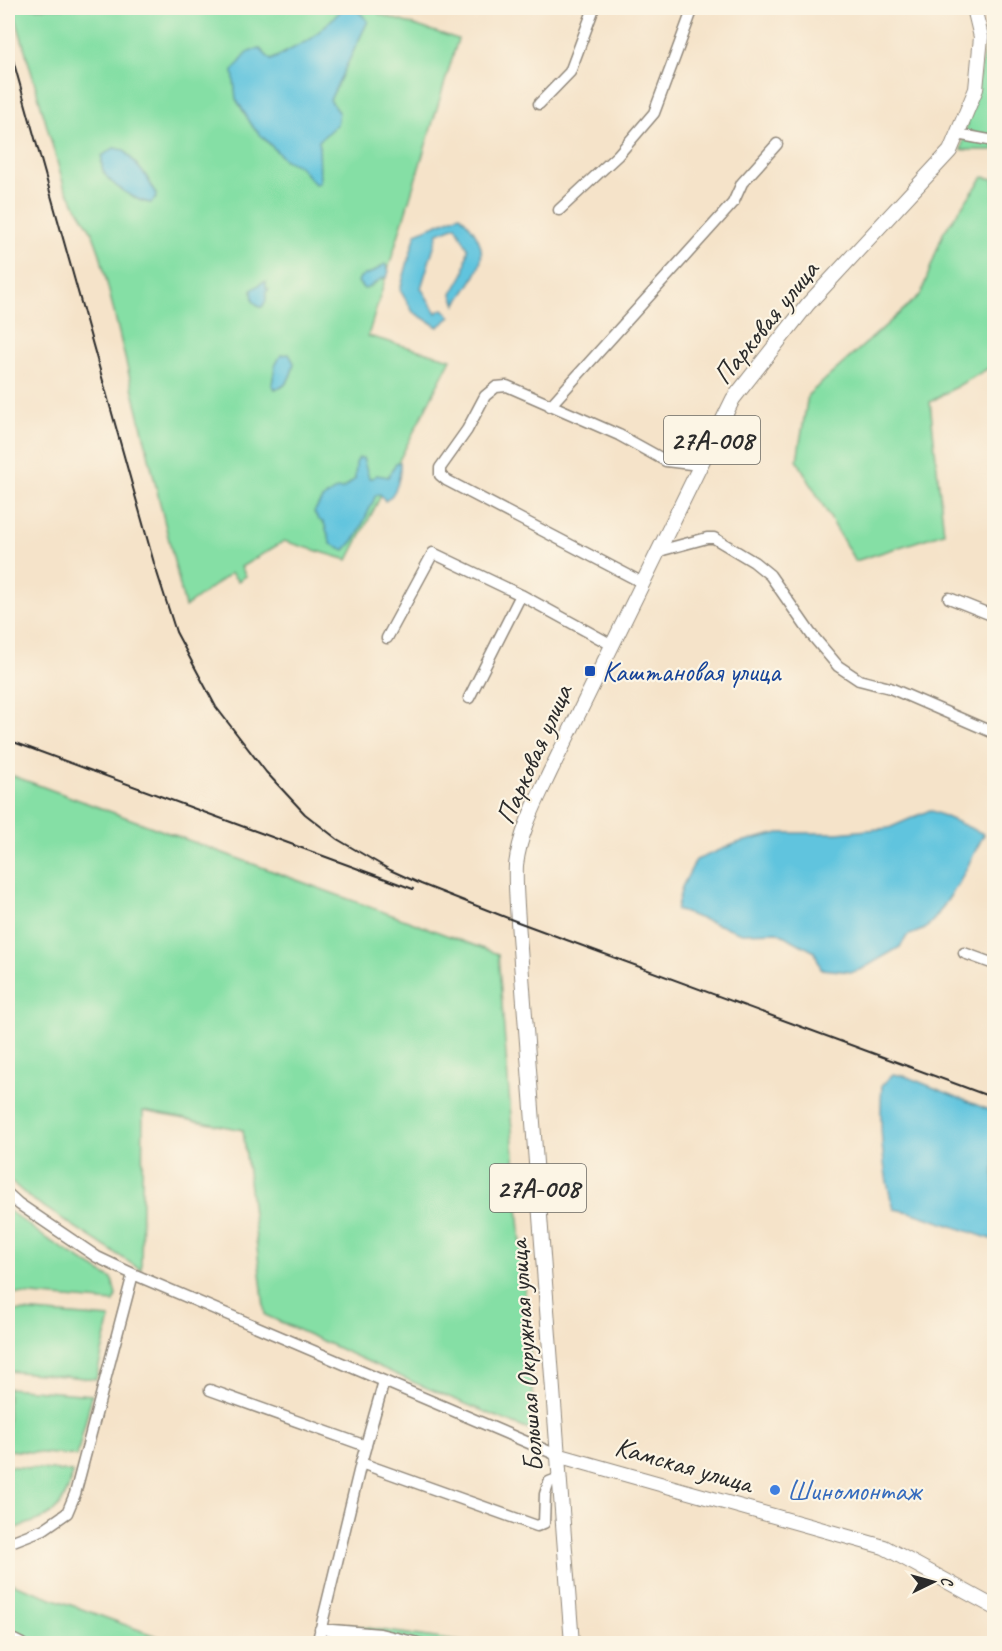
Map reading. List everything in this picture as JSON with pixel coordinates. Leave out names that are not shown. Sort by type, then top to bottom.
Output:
[{"type":"main road","name":"Парковая улица","points":[[518,922],[516,867],[525,829],[550,772],[733,399],[808,304],[950,151],[976,90],[981,37],[974,8]]},
{"type":"main road","name":"Большая Окружная улица","points":[[518,922],[572,1644]]},
{"type":"main road","name":"Камская улица","points":[[557,1455],[884,1547],[994,1607]]},
{"type":"street","points":[[539,104],[570,72],[594,8]]},
{"type":"street","points":[[559,210],[618,155],[654,113],[693,8]]},
{"type":"street","points":[[957,134],[994,141]]},
{"type":"street","points":[[550,406],[733,203],[742,183],[777,144]]},
{"type":"street","points":[[643,583],[440,475],[441,468],[467,430],[485,396],[496,387],[507,386],[619,435],[666,461],[699,465]]},
{"type":"street","points":[[659,551],[714,538],[754,562],[770,575],[811,634],[837,666],[859,680],[890,688],[994,733]]},
{"type":"street","points":[[387,638],[433,553],[521,595],[612,645]]},
{"type":"street","points":[[469,698],[521,595]]},
{"type":"street","points":[[949,598],[994,616]]},
{"type":"street","points":[[963,953],[994,964]]},
{"type":"street","points":[[8,1194],[97,1257],[557,1455]]},
{"type":"street","points":[[8,1543],[44,1528],[68,1513],[133,1274]]},
{"type":"street","points":[[317,1644],[384,1381]]},
{"type":"street","points":[[210,1390],[366,1446]]},
{"type":"street","points":[[362,1463],[537,1526],[544,1523],[549,1482],[559,1478]]},
{"type":"street","points":[[320,1629],[380,1634],[422,1644]]},
{"type":"street","points":[[8,1643],[14,1640],[22,1644]]},
{"type":"green space","points":[[13,8],[381,8],[379,14],[458,39],[368,336],[451,359],[348,560],[284,541],[241,567],[246,576],[238,581],[231,573],[185,607],[100,254],[92,232],[64,186]]},
{"type":"green space","points":[[987,8],[994,8],[994,150],[961,150],[991,24]]},
{"type":"green space","points":[[983,177],[994,179],[994,365],[930,402],[944,533],[855,561],[797,460],[808,395],[921,294],[943,233]]},
{"type":"green space","points":[[8,774],[498,954],[536,1433],[415,1383],[265,1315],[243,1130],[143,1111],[141,1270],[30,1198],[8,1179]]},
{"type":"green space","points":[[8,1210],[47,1239],[112,1279],[116,1295],[114,1302],[8,1293]]},
{"type":"green space","points":[[8,1310],[110,1318],[96,1379],[8,1371]]},
{"type":"green space","points":[[8,1388],[92,1395],[77,1456],[8,1450]]},
{"type":"green space","points":[[8,1466],[73,1472],[64,1499],[58,1507],[43,1518],[8,1531]]},
{"type":"green space","points":[[8,1582],[175,1643],[8,1643]]},
{"type":"green space","points":[[334,1623],[469,1643],[326,1644]]},
{"type":"water","points":[[344,8],[355,8],[368,21],[330,100],[339,112],[337,124],[319,141],[320,183],[315,184],[299,166],[285,160],[253,127],[236,99],[233,71],[247,53],[259,48],[271,60],[311,39]]},
{"type":"water","points":[[114,148],[124,150],[146,176],[156,194],[156,198],[151,203],[131,196],[106,176],[102,169],[102,156]]},
{"type":"water","points":[[460,215],[478,239],[481,260],[472,281],[456,305],[452,294],[464,273],[468,249],[456,226],[438,233],[421,288],[436,313],[443,309],[451,317],[438,327],[413,312],[400,290],[416,233]]},
{"type":"water","points":[[385,264],[389,271],[387,277],[364,289],[358,282],[360,277]]},
{"type":"water","points":[[266,282],[266,288],[269,289],[266,292],[266,301],[260,307],[253,301],[252,290]]},
{"type":"water","points":[[289,354],[294,363],[291,376],[283,386],[275,389],[272,385],[275,366],[281,355]]},
{"type":"water","points":[[359,458],[363,458],[369,478],[377,475],[388,477],[396,463],[400,462],[400,473],[393,494],[389,498],[385,501],[380,494],[376,495],[357,536],[345,550],[331,544],[324,523],[314,512],[322,499],[337,489],[343,489],[355,479],[356,463]]},
{"type":"water","points":[[930,810],[984,834],[959,883],[936,917],[925,929],[907,936],[900,947],[862,969],[852,972],[821,969],[815,952],[777,932],[742,933],[676,910],[682,887],[696,860],[737,843],[779,833],[838,833],[889,828]]},
{"type":"water","points":[[893,1074],[905,1076],[994,1112],[994,1240],[910,1212],[894,1209],[884,1164],[881,1115],[882,1085]]},
{"type":"railway","points":[[8,42],[154,563],[176,632],[216,707],[266,772],[305,814],[337,839],[390,870],[421,884],[994,1098]]},
{"type":"railway","points":[[8,740],[413,889]]},
{"type":"place","name":"Каштановая улица","points":[[590,671]]},
{"type":"place","name":"Шиномонтаж","points":[[775,1490]]}]
